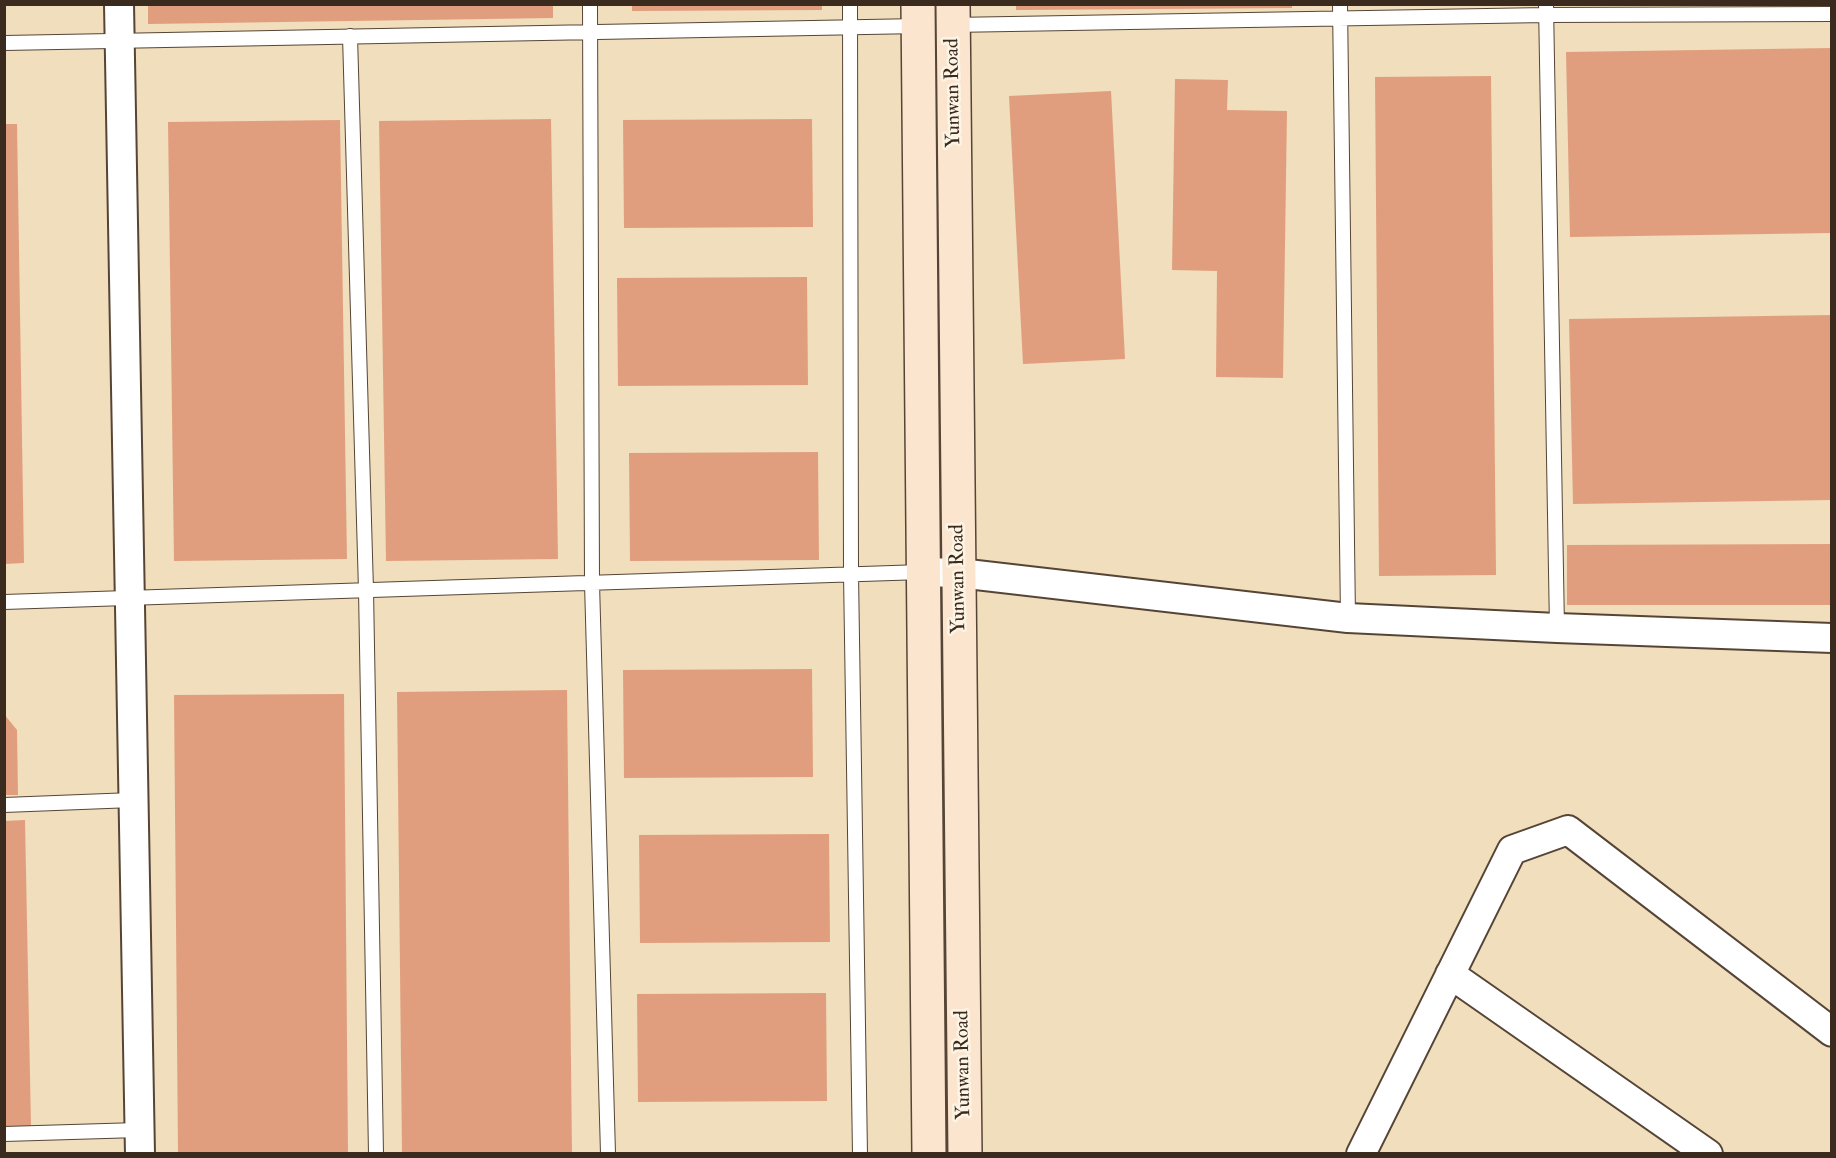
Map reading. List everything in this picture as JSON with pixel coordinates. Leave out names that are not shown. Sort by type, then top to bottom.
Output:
[{"type":"main road","name":"Yunwan Road","points":[[928,1154],[923,572],[936,19]]},
{"type":"main road","name":"Yunwan Road","points":[[936,19],[959,573],[965,1154]]},
{"type":"street","points":[[119,4],[139,1142]]},
{"type":"street","points":[[923,572],[959,573],[1348,618],[1832,638]]},
{"type":"street","points":[[1370,1149],[1450,974],[1512,850],[1568,830],[1832,1032]]},
{"type":"street","points":[[1450,974],[1708,1154]]},
{"type":"lane","points":[[590,4],[592,583],[608,1154]]},
{"type":"lane","points":[[850,4],[851,574],[860,1154]]},
{"type":"lane","points":[[4,43],[850,27],[936,19],[1340,11],[1546,10],[1832,14]]},
{"type":"lane","points":[[1546,10],[1557,628]]},
{"type":"lane","points":[[1340,11],[1348,618]]},
{"type":"lane","points":[[350,36],[366,590],[376,1154]]},
{"type":"lane","points":[[4,602],[923,572]]},
{"type":"lane","points":[[4,805],[133,800]]},
{"type":"lane","points":[[4,1134],[139,1142]]},
{"type":"building","points":[[148,4],[553,4],[553,18],[148,24]]},
{"type":"building","points":[[632,4],[822,4],[822,10],[632,11]]},
{"type":"building","points":[[1016,4],[1292,4],[1292,8],[1016,10]]},
{"type":"building","points":[[1832,48],[1832,233],[1570,237],[1566,52]]},
{"type":"building","points":[[1491,76],[1496,575],[1379,576],[1375,77]]},
{"type":"building","points":[[1175,79],[1228,80],[1227,110],[1287,111],[1283,378],[1216,377],[1217,271],[1172,270]]},
{"type":"building","points":[[1111,91],[1125,359],[1023,364],[1009,96]]},
{"type":"building","points":[[551,119],[558,559],[386,561],[379,121]]},
{"type":"building","points":[[812,119],[813,227],[624,228],[623,120]]},
{"type":"building","points":[[340,120],[347,559],[174,561],[168,122]]},
{"type":"building","points":[[4,124],[17,124],[24,563],[4,564]]},
{"type":"building","points":[[807,277],[808,385],[618,386],[617,278]]},
{"type":"building","points":[[1832,315],[1832,500],[1573,504],[1569,319]]},
{"type":"building","points":[[818,452],[819,560],[630,561],[629,453]]},
{"type":"building","points":[[1832,544],[1832,605],[1567,605],[1567,545]]},
{"type":"building","points":[[812,669],[813,777],[624,778],[623,670]]},
{"type":"building","points":[[567,690],[572,1154],[402,1154],[397,692]]},
{"type":"building","points":[[344,694],[348,1154],[178,1154],[174,695]]},
{"type":"building","points":[[4,714],[17,730],[18,795],[4,795]]},
{"type":"building","points":[[25,820],[31,1127],[4,1128],[4,821]]},
{"type":"building","points":[[829,834],[830,942],[640,943],[639,835]]},
{"type":"building","points":[[826,993],[827,1101],[638,1102],[637,994]]}]
